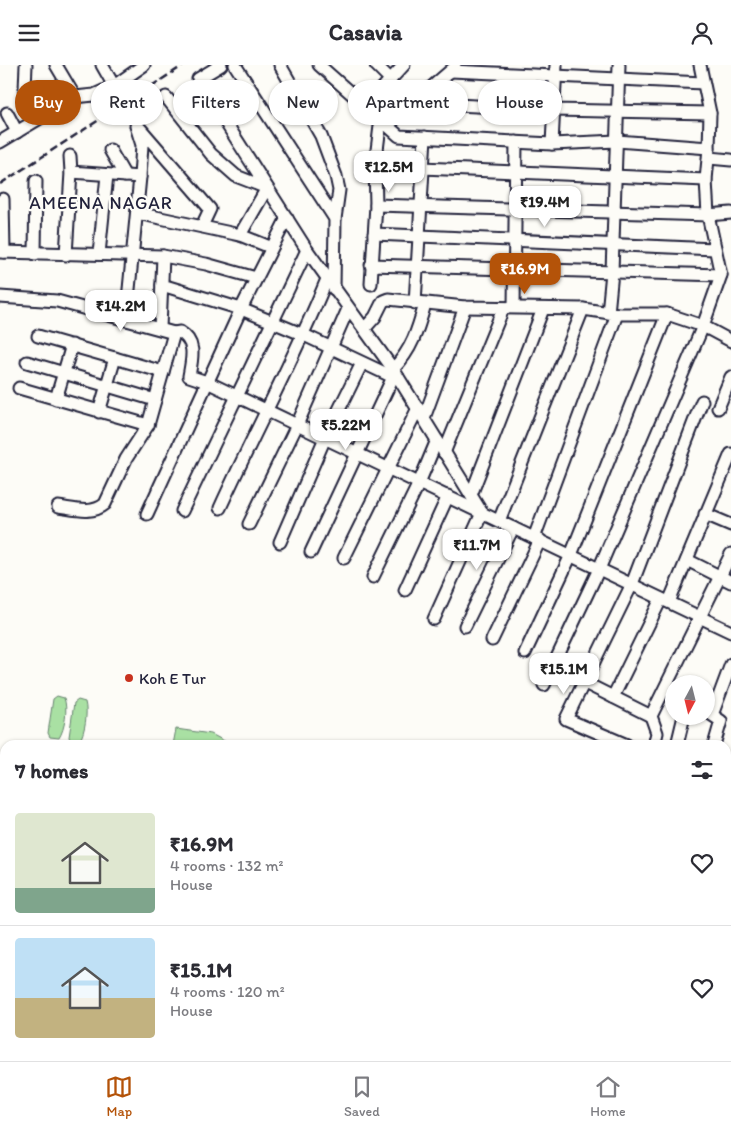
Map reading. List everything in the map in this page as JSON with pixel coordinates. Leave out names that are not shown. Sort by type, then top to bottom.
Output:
[{"type":"street","points":[[25,80],[26,65]]},
{"type":"street","points":[[56,65],[65,80]]},
{"type":"street","points":[[102,65],[111,80]]},
{"type":"street","points":[[123,80],[144,65]]},
{"type":"street","points":[[220,65],[198,79],[307,251],[348,309],[365,328],[421,413],[482,513]]},
{"type":"street","points":[[235,65],[335,219]]},
{"type":"street","points":[[220,508],[265,409],[330,284],[339,190],[336,176],[321,136],[280,65]]},
{"type":"street","points":[[319,65],[348,91]]},
{"type":"street","points":[[376,65],[391,79],[404,65]]},
{"type":"street","points":[[492,640],[536,539],[613,313],[612,272],[619,65]]},
{"type":"street","points":[[544,685],[599,569],[703,326],[721,275],[708,215],[706,180],[710,113],[700,65]]},
{"type":"street","points":[[441,80],[454,68],[555,71],[619,80],[704,83]]},
{"type":"street","points":[[166,97],[211,154],[236,176],[267,188]]},
{"type":"street","points":[[562,110],[710,113]]},
{"type":"street","points":[[7,113],[17,132]]},
{"type":"street","points":[[0,142],[28,125]]},
{"type":"street","points":[[126,320],[142,145],[135,129],[137,125],[210,209],[202,226]]},
{"type":"street","points":[[371,284],[376,205],[375,166],[384,125]]},
{"type":"street","points":[[388,125],[399,136],[552,144],[617,141],[709,153],[731,160]]},
{"type":"street","points":[[552,144],[553,125]]},
{"type":"street","points":[[311,552],[359,454],[395,374],[416,335],[420,303],[418,268],[425,137]]},
{"type":"street","points":[[444,453],[508,308],[515,269],[516,142]]},
{"type":"street","points":[[110,150],[125,176]]},
{"type":"street","points":[[66,255],[71,172],[70,156]]},
{"type":"street","points":[[375,166],[706,180]]},
{"type":"street","points":[[71,172],[140,177]]},
{"type":"street","points":[[99,254],[107,175]]},
{"type":"street","points":[[35,254],[36,181]]},
{"type":"street","points":[[240,235],[267,188]]},
{"type":"street","points":[[4,199],[2,252],[163,256],[206,264],[256,278]]},
{"type":"street","points":[[376,205],[708,215],[731,213]]},
{"type":"street","points":[[137,213],[240,235],[270,247]]},
{"type":"street","points":[[147,515],[240,309],[270,247],[287,218]]},
{"type":"street","points":[[374,234],[715,249]]},
{"type":"street","points":[[182,511],[307,251]]},
{"type":"street","points":[[160,328],[163,256]]},
{"type":"street","points":[[371,265],[418,268],[721,275]]},
{"type":"street","points":[[162,285],[240,309],[304,335],[362,363],[395,374]]},
{"type":"street","points":[[0,297],[57,301],[174,333],[180,332],[191,342],[193,352],[189,375],[265,409],[731,632]]},
{"type":"street","points":[[365,328],[376,317],[385,299],[465,307],[583,309],[613,313],[667,314],[703,326],[731,341]]},
{"type":"street","points":[[344,558],[389,469],[421,413],[465,307]]},
{"type":"street","points":[[249,524],[332,349],[348,309]]},
{"type":"street","points":[[471,495],[543,309]]},
{"type":"street","points":[[499,521],[583,309]]},
{"type":"street","points":[[525,653],[571,555],[667,314]]},
{"type":"street","points":[[58,507],[91,511],[99,509],[105,504],[126,459],[148,425],[174,333]]},
{"type":"street","points":[[38,336],[163,372]]},
{"type":"street","points":[[56,399],[72,345]]},
{"type":"street","points":[[100,412],[115,358]]},
{"type":"street","points":[[27,362],[155,400]]},
{"type":"street","points":[[280,542],[325,438],[362,363]]},
{"type":"street","points":[[718,408],[731,377]]},
{"type":"street","points":[[19,388],[148,425]]},
{"type":"street","points":[[615,740],[566,719],[632,584],[702,401]]},
{"type":"street","points":[[373,577],[419,483],[437,440]]},
{"type":"street","points":[[613,697],[687,560],[731,454]]},
{"type":"street","points":[[405,591],[448,496]]},
{"type":"street","points":[[434,619],[482,513]]},
{"type":"street","points":[[705,514],[731,525]]},
{"type":"street","points":[[465,626],[513,528]]},
{"type":"street","points":[[676,675],[699,616],[731,554]]},
{"type":"street","points":[[687,560],[731,582]]},
{"type":"street","points":[[715,700],[731,664]]},
{"type":"street","points":[[585,683],[650,716],[657,733],[655,740]]},
{"type":"street","points":[[650,716],[665,694]]},
{"type":"street","points":[[715,717],[721,721],[715,740]]},
{"type":"street","points":[[678,740],[682,725]]},
{"type":"green space","points":[[57,696],[64,698],[66,707],[64,724],[59,738],[50,737],[48,733],[53,699]]},
{"type":"green space","points":[[78,700],[85,702],[86,717],[80,740],[70,740],[69,737],[74,703]]},
{"type":"green space","points":[[176,729],[211,734],[222,740],[174,740]]},
{"type":"railway","points":[[0,184],[184,65]]},
{"type":"place","name":"Koh E Tur","points":[[129,678]]},
{"type":"district","name":"AMEENA NAGAR","points":[[101,203]]}]
